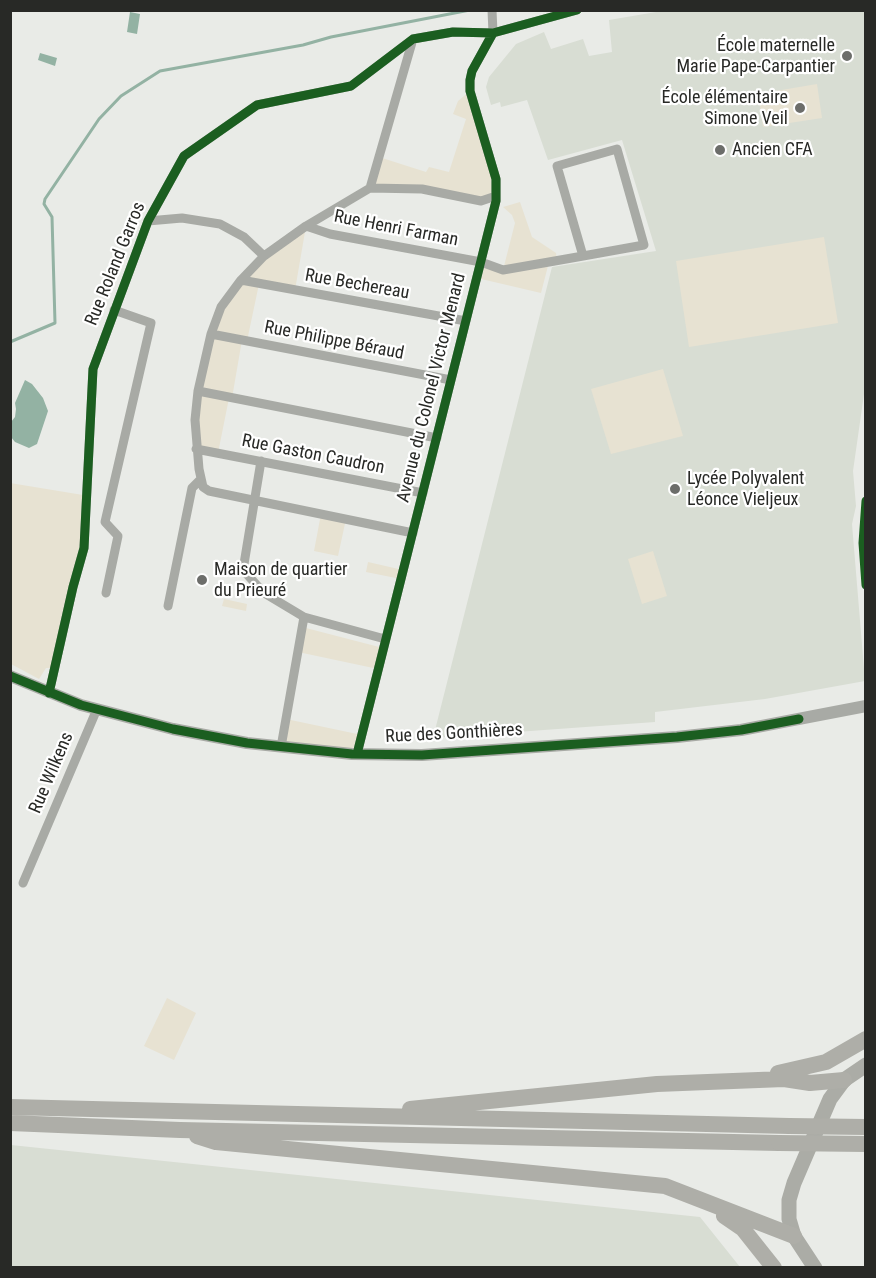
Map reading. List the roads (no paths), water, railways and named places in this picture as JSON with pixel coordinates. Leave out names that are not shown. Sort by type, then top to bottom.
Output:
[{"type":"highway","points":[[739,1080],[826,1062],[866,1039]]},
{"type":"highway","points":[[356,1117],[388,1109],[657,1084],[784,1079],[825,1083],[844,1080]]},
{"type":"highway","points":[[10,1107],[866,1128]]},
{"type":"highway","points":[[10,1123],[180,1130],[866,1144]]},
{"type":"highway","points":[[180,1130],[216,1142],[654,1185],[701,1200],[794,1236]]},
{"type":"highway","points":[[701,1200],[743,1229],[774,1268]]},
{"type":"main road","points":[[815,1268],[794,1236],[789,1219],[789,1200],[794,1182],[830,1099],[844,1080],[866,1065]]},
{"type":"street","points":[[492,10],[493,33]]},
{"type":"street","name":"Rue Roland Garros","points":[[49,693],[84,548],[93,369],[148,221],[184,156],[257,105],[351,86],[413,39],[453,32],[493,33],[577,10]]},
{"type":"street","name":"Avenue du Colonel Victor Menard","points":[[357,754],[496,196],[496,179],[470,91],[470,80],[493,33]]},
{"type":"street","points":[[370,188],[413,39]]},
{"type":"street","points":[[617,149],[644,245],[583,256],[557,166],[617,149]]},
{"type":"street","points":[[413,533],[209,491],[203,487],[196,449],[198,391],[211,334],[221,308],[241,280],[264,256],[306,226],[370,188],[422,189],[481,201],[496,196]]},
{"type":"street","points":[[148,221],[182,218],[220,224],[244,237],[264,256]]},
{"type":"street","name":"Rue Henri Farman","points":[[306,226],[330,234],[481,262],[503,270],[583,256]]},
{"type":"street","name":"Rue Bechereau","points":[[241,280],[466,321]]},
{"type":"street","name":"Rue Roland Garros","points":[[105,522],[151,323],[114,310]]},
{"type":"street","name":"Rue Philippe Béraud","points":[[211,334],[451,380]]},
{"type":"street","points":[[198,391],[437,438]]},
{"type":"street","name":"Rue Gaston Caudron","points":[[196,449],[423,493]]},
{"type":"street","points":[[261,461],[243,570],[264,593],[304,617],[385,639]]},
{"type":"street","points":[[168,606],[192,488],[200,480]]},
{"type":"street","points":[[87,522],[105,522],[118,536],[106,593]]},
{"type":"street","points":[[281,747],[304,617]]},
{"type":"street","name":"Rue des Gonthières","points":[[10,676],[49,693],[98,709],[173,729],[281,747],[357,754],[422,755],[677,737],[741,730],[862,706]]},
{"type":"street","name":"Rue Wilkens","points":[[23,883],[98,709]]},
{"type":"waterway","points":[[10,342],[55,323],[52,217],[44,204],[45,199],[99,119],[121,96],[160,71],[303,45],[331,37],[470,10]]},
{"type":"place","name":"École maternelle Marie Pape-Carpantier","points":[[847,56]]},
{"type":"place","name":"École élémentaire Simone Veil","points":[[800,108]]},
{"type":"place","name":"Ancien CFA","points":[[720,150]]},
{"type":"place","name":"Lycée Polyvalent Léonce Vieljeux","points":[[675,489]]},
{"type":"place","name":"Maison de quartier du Prieuré","points":[[202,580]]}]
